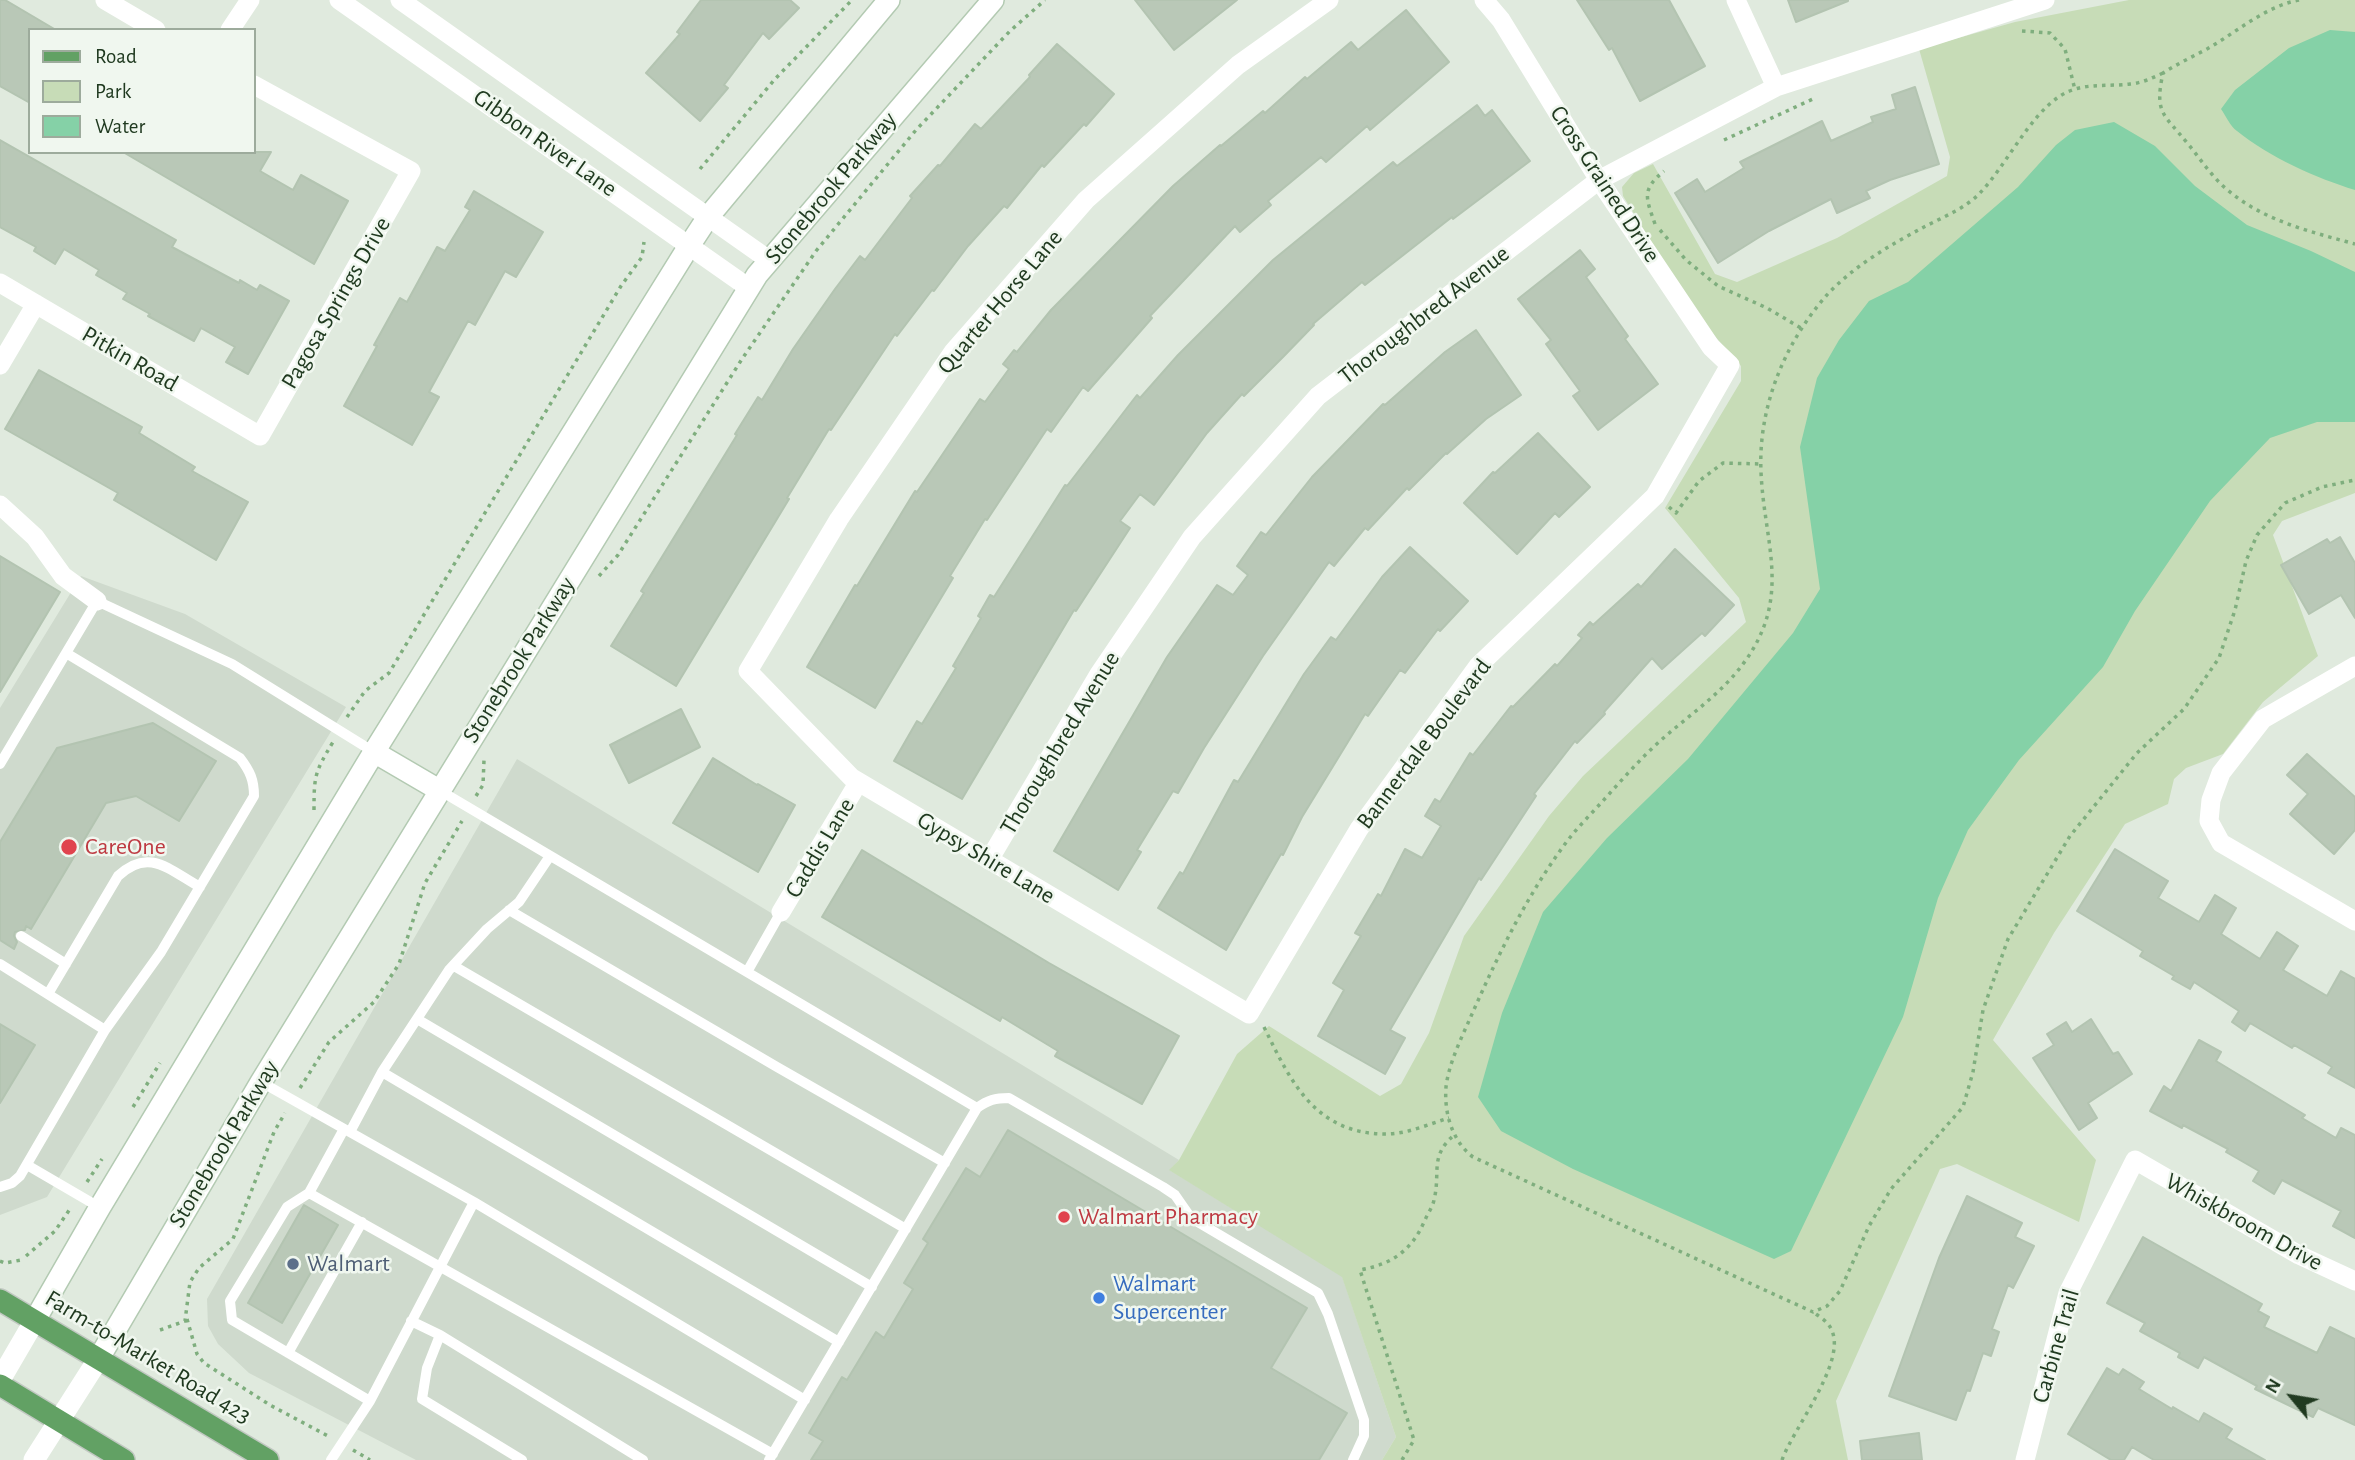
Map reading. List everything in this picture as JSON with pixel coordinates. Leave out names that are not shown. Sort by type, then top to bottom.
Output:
[{"type":"main road","points":[[124,1460],[0,1382],[100,1208],[374,752],[708,216],[888,0]]},
{"type":"main road","name":"Stonebrook Parkway","points":[[34,1460],[99,1358],[261,1082],[439,790],[749,288],[769,260],[993,0]]},
{"type":"main road","points":[[374,752],[439,790]]},
{"type":"main road","name":"Farm-to-Market Road 423","points":[[0,1300],[268,1460]]},
{"type":"street","points":[[105,0],[153,28]]},
{"type":"street","points":[[231,28],[250,0]]},
{"type":"street","name":"Gibbon River Lane","points":[[339,0],[749,288]]},
{"type":"street","name":"Gibbon River Lane","points":[[400,0],[769,260]]},
{"type":"street","name":"Quarter Horse Lane","points":[[748,671],[839,519],[953,352],[1087,200],[1238,65],[1329,0]]},
{"type":"street","name":"Cross Grained Drive","points":[[1484,0],[1501,20],[1599,180],[1711,347],[1730,365]]},
{"type":"street","points":[[1736,0],[1776,87]]},
{"type":"street","name":"Thoroughbred Avenue","points":[[989,860],[1099,674],[1192,537],[1318,396],[1599,180],[1776,87],[2045,0]]},
{"type":"street","name":"Pagosa Springs Drive","points":[[256,86],[411,171],[260,436]]},
{"type":"street","name":"Pitkin Road","points":[[0,283],[260,436]]},
{"type":"street","points":[[0,365],[37,304]]},
{"type":"street","name":"Bannerdale Boulevard","points":[[1251,1010],[1359,829],[1478,666],[1655,496],[1730,365]]},
{"type":"street","points":[[0,505],[35,537],[63,576],[97,601]]},
{"type":"street","points":[[2355,666],[2263,719],[2221,773],[2211,800],[2209,821],[2221,843],[2355,921]]},
{"type":"street","name":"Gypsy Shire Lane","points":[[748,671],[858,783],[1251,1010]]},
{"type":"street","name":"Caddis Lane","points":[[781,912],[858,783]]},
{"type":"street","name":"Whiskbroom Drive","points":[[2135,1160],[2299,1255],[2355,1281]]},
{"type":"street","name":"Carbine Trail","points":[[2025,1460],[2068,1293],[2135,1160]]},
{"type":"lane","points":[[0,764],[97,601],[232,664],[374,752]]},
{"type":"lane","points":[[0,1187],[12,1183],[20,1176],[105,1030],[161,952],[254,796],[254,782],[250,770],[240,758],[66,653]]},
{"type":"lane","points":[[439,790],[977,1108]]},
{"type":"lane","points":[[370,1401],[232,1320],[230,1301],[287,1207],[309,1193],[382,1072],[454,966],[487,929],[519,902],[550,856]]},
{"type":"lane","points":[[48,994],[118,876],[129,866],[140,861],[154,862],[200,887]]},
{"type":"lane","points":[[509,910],[777,1068],[945,1163]]},
{"type":"lane","points":[[747,972],[781,912]]},
{"type":"lane","points":[[21,936],[66,964]]},
{"type":"lane","points":[[0,964],[105,1030]]},
{"type":"lane","points":[[454,966],[906,1228]]},
{"type":"lane","points":[[417,1019],[872,1287]]},
{"type":"lane","points":[[382,1072],[839,1342]]},
{"type":"lane","points":[[261,1082],[474,1202],[805,1399]]},
{"type":"lane","points":[[309,1193],[771,1457],[977,1108],[987,1101],[1009,1098],[1163,1187],[1175,1195],[1191,1218],[1318,1293],[1328,1314],[1364,1420],[1364,1436],[1353,1460]]},
{"type":"lane","points":[[27,1165],[100,1208]]},
{"type":"lane","points":[[331,1460],[370,1401],[474,1202]]},
{"type":"lane","points":[[288,1353],[362,1222]]},
{"type":"lane","points":[[411,1321],[440,1335],[643,1460]]},
{"type":"lane","points":[[440,1335],[427,1368],[422,1399],[522,1460]]},
{"type":"path","points":[[700,169],[775,79],[852,0]]},
{"type":"path","points":[[592,583],[618,555],[742,359],[816,251],[916,130],[1010,31],[1045,0]]},
{"type":"path","points":[[1782,1460],[1818,1392],[1835,1347],[1832,1331],[1824,1319],[1473,1157],[1464,1150],[1454,1135],[1449,1118],[1446,1087],[1456,1051],[1526,904],[1569,839],[1659,742],[1728,681],[1753,648],[1767,618],[1773,592],[1773,566],[1762,464],[1763,437],[1780,366],[1802,328],[1827,295],[1858,268],[1976,197],[2044,111],[2060,96],[2083,86],[2130,84],[2148,80],[2207,49],[2268,11],[2287,2],[2299,0]]},
{"type":"path","points":[[2016,32],[2050,33],[2065,49],[2075,90]]},
{"type":"path","points":[[2163,73],[2158,95],[2163,114],[2222,185],[2250,206],[2282,223],[2355,244]]},
{"type":"path","points":[[1721,141],[1826,94]]},
{"type":"path","points":[[1675,165],[1663,171],[1650,183],[1646,200],[1656,226],[1686,260],[1718,286],[1767,308],[1802,328]]},
{"type":"path","points":[[314,819],[314,779],[317,767],[354,705],[365,691],[389,673],[621,286],[642,257],[644,243]]},
{"type":"path","points":[[1655,496],[1676,513],[1699,481],[1723,463],[1762,464]]},
{"type":"path","points":[[1813,1312],[1827,1306],[1840,1292],[1869,1226],[1891,1188],[1963,1107],[1973,1072],[1983,1010],[2008,939],[2070,836],[2137,753],[2185,709],[2219,658],[2235,610],[2246,561],[2257,534],[2285,503],[2322,487],[2355,480]]},
{"type":"path","points":[[370,1460],[270,1405],[204,1363],[197,1354],[186,1317],[190,1282],[200,1268],[233,1239],[274,1132],[329,1042],[374,1002],[399,964],[425,883],[483,785],[484,760]]},
{"type":"path","points":[[1251,1010],[1285,1070],[1306,1099],[1324,1117],[1352,1129],[1387,1134],[1408,1131],[1449,1118]]},
{"type":"path","points":[[128,1114],[163,1061]]},
{"type":"path","points":[[1402,1460],[1414,1440],[1360,1269],[1381,1263],[1409,1248],[1434,1200],[1438,1153],[1454,1135]]},
{"type":"path","points":[[26,1256],[55,1231],[107,1150]]},
{"type":"path","points":[[0,1261],[5,1264],[21,1260]]},
{"type":"path","points":[[160,1330],[185,1321],[186,1317]]},
{"type":"shaded area","points":[[81,576],[185,614],[346,707],[47,1197],[0,1215],[0,708]]},
{"type":"shaded area","points":[[517,759],[1179,1160],[1170,1170],[1342,1276],[1396,1437],[1382,1460],[416,1460],[249,1373],[218,1344],[208,1326],[207,1299]]},
{"type":"green space","points":[[2129,0],[2355,0],[2355,493],[2282,521],[2273,535],[2318,656],[2263,702],[2223,754],[2186,768],[2174,779],[2168,804],[2125,824],[2054,933],[1993,1040],[2096,1160],[2079,1222],[1957,1164],[1940,1169],[1836,1401],[1848,1460],[1382,1460],[1396,1437],[1342,1277],[1169,1170],[1179,1160],[1237,1054],[1269,1026],[1380,1096],[1401,1084],[1429,1033],[1464,936],[1549,816],[1583,776],[1746,622],[1739,598],[1665,508],[1741,381],[1741,366],[1698,317],[1623,196],[1622,187],[1634,173],[1653,164],[1715,274],[1737,282],[1837,238],[1947,176],[1950,157],[1919,49],[2015,22]]},
{"type":"water","points":[[2330,30],[2355,32],[2355,190],[2309,173],[2263,150],[2235,129],[2221,109],[2235,90],[2289,48]]},
{"type":"water","points":[[2114,122],[2155,146],[2195,186],[2247,225],[2355,272],[2355,422],[2317,422],[2270,438],[2210,501],[2135,611],[2103,667],[2019,760],[1968,830],[1938,898],[1903,1017],[1791,1251],[1774,1259],[1573,1169],[1501,1131],[1478,1097],[1502,1013],[1543,912],[1607,838],[1688,759],[1793,633],[1820,589],[1800,447],[1817,378],[1839,340],[1869,301],[1908,282],[2018,187],[2056,145],[2075,130]]},
{"type":"building","points":[[0,0],[5,0],[53,28],[28,28],[28,102],[0,86]]},
{"type":"building","points":[[701,0],[790,0],[799,8],[769,39],[763,33],[724,85],[728,88],[700,121],[646,73],[680,34],[677,32]]},
{"type":"building","points":[[1135,0],[1237,0],[1174,50]]},
{"type":"building","points":[[1577,0],[1669,0],[1705,66],[1640,101],[1612,48],[1609,50]]},
{"type":"building","points":[[1788,0],[1848,0],[1848,1],[1796,22]]},
{"type":"building","points":[[1406,10],[1449,62],[1370,130],[1367,126],[1326,162],[1321,157],[1268,201],[1271,205],[1240,232],[1235,226],[1150,316],[1152,318],[1088,391],[1083,387],[1051,432],[1047,429],[987,520],[985,519],[875,708],[807,667],[915,491],[917,492],[980,399],[985,402],[1009,369],[1003,364],[1014,350],[1017,352],[1051,310],[1173,186],[1220,145],[1263,111],[1265,113],[1305,77],[1307,79],[1351,42],[1358,50]]},
{"type":"building","points":[[1057,44],[1114,94],[1086,126],[1084,124],[1044,167],[1042,165],[1007,208],[1004,206],[968,246],[897,336],[895,334],[831,430],[829,429],[676,686],[611,646],[644,593],[641,591],[758,397],[762,400],[793,349],[835,289],[860,256],[865,260],[912,198],[910,196],[938,165],[940,166],[975,124],[981,129]]},
{"type":"building","points":[[1915,87],[1939,164],[1866,191],[1870,198],[1837,213],[1831,199],[1769,231],[1718,263],[1675,193],[1697,179],[1705,192],[1744,168],[1740,162],[1822,121],[1831,141],[1873,122],[1871,117],[1896,109],[1892,95]]},
{"type":"building","points":[[1477,105],[1485,116],[1492,110],[1530,161],[1365,285],[1362,282],[1313,324],[1207,433],[1154,505],[1140,494],[1120,521],[1130,528],[1076,611],[1074,610],[962,799],[894,761],[917,721],[922,724],[956,668],[953,666],[981,618],[978,616],[990,595],[994,597],[1065,485],[1067,486],[1137,395],[1140,398],[1178,355],[1273,260],[1393,162],[1397,166]]},
{"type":"building","points":[[0,140],[176,240],[172,247],[239,283],[240,280],[257,290],[260,285],[289,301],[248,374],[226,362],[235,347],[201,328],[194,341],[123,299],[127,293],[96,275],[99,270],[64,249],[55,264],[34,251],[36,247],[0,227]]},
{"type":"building","points":[[271,152],[260,171],[293,190],[301,175],[348,201],[314,264],[126,154]]},
{"type":"building","points":[[474,191],[543,232],[516,277],[505,271],[475,325],[468,321],[429,392],[439,397],[412,445],[344,406],[400,298],[407,302],[437,247],[445,251],[470,210],[465,207]]},
{"type":"building","points":[[1580,250],[1595,269],[1586,277],[1628,336],[1625,339],[1658,384],[1598,430],[1573,396],[1580,391],[1546,344],[1551,340],[1518,299]]},
{"type":"building","points":[[1476,330],[1521,395],[1486,419],[1446,453],[1409,490],[1407,488],[1368,530],[1365,528],[1334,566],[1329,562],[1263,656],[1178,793],[1173,791],[1137,850],[1141,852],[1118,890],[1054,851],[1167,657],[1217,585],[1233,595],[1248,575],[1237,566],[1261,532],[1266,535],[1312,477],[1383,404]]},
{"type":"building","points":[[39,370],[142,427],[139,433],[195,467],[192,471],[248,502],[216,560],[114,500],[118,493],[5,429]]},
{"type":"building","points":[[1538,433],[1590,487],[1559,517],[1555,513],[1517,554],[1464,503],[1493,472]]},
{"type":"building","points":[[2340,537],[2355,563],[2355,618],[2341,595],[2309,614],[2281,565],[2327,539],[2330,543]]},
{"type":"building","points":[[1410,547],[1468,601],[1440,631],[1438,629],[1405,673],[1400,670],[1368,716],[1365,714],[1226,950],[1158,908],[1180,872],[1183,874],[1234,780],[1238,782],[1304,674],[1331,637],[1336,640],[1382,577]]},
{"type":"building","points":[[1675,549],[1734,605],[1705,636],[1702,633],[1662,669],[1652,658],[1605,714],[1577,743],[1575,741],[1534,794],[1536,796],[1481,880],[1479,878],[1390,1030],[1405,1038],[1385,1074],[1318,1036],[1344,990],[1333,983],[1361,936],[1355,933],[1378,894],[1381,896],[1405,849],[1422,858],[1441,826],[1425,816],[1435,799],[1440,802],[1470,753],[1473,755],[1511,706],[1513,707],[1555,664],[1557,666],[1582,638],[1578,635],[1590,622],[1593,625],[1638,584],[1641,587]]},
{"type":"building","points":[[0,556],[60,592],[0,692]]},
{"type":"building","points":[[681,709],[700,747],[629,783],[610,745]]},
{"type":"building","points":[[153,723],[216,761],[179,821],[136,796],[106,803],[31,929],[26,926],[25,930],[15,932],[17,942],[14,949],[0,940],[0,842],[57,748]]},
{"type":"building","points":[[2307,754],[2355,797],[2355,830],[2334,854],[2290,814],[2308,794],[2287,775]]},
{"type":"building","points":[[713,758],[795,805],[758,872],[673,823]]},
{"type":"building","points":[[2115,849],[2168,881],[2158,898],[2199,922],[2215,895],[2236,908],[2221,934],[2260,959],[2277,932],[2298,946],[2283,970],[2327,996],[2341,971],[2355,979],[2355,1088],[2328,1073],[2332,1067],[2294,1045],[2292,1048],[2250,1023],[2245,1031],[2232,1022],[2239,1011],[2194,982],[2190,989],[2172,979],[2174,976],[2140,956],[2143,951],[2077,911]]},
{"type":"building","points":[[862,850],[1049,963],[1179,1036],[1142,1104],[1055,1056],[1058,1051],[1002,1017],[1000,1021],[822,917]]},
{"type":"building","points":[[2091,1019],[2113,1054],[2118,1052],[2132,1074],[2088,1103],[2097,1118],[2079,1130],[2033,1058],[2054,1045],[2047,1034],[2066,1022],[2072,1032]]},
{"type":"building","points":[[0,1024],[35,1045],[0,1103]]},
{"type":"building","points":[[2199,1040],[2221,1052],[2216,1061],[2305,1115],[2302,1118],[2336,1138],[2341,1128],[2355,1135],[2355,1238],[2333,1226],[2341,1211],[2282,1180],[2274,1194],[2253,1181],[2259,1171],[2226,1152],[2228,1149],[2150,1111],[2164,1086],[2171,1091]]},
{"type":"building","name":"Walmart Supercenter","points":[[1008,1130],[1307,1308],[1271,1368],[1347,1413],[1319,1460],[811,1460],[823,1441],[809,1433],[842,1377],[847,1380],[876,1332],[884,1338],[913,1289],[904,1283],[928,1243],[923,1239],[966,1168],[980,1177]]},
{"type":"building","points":[[1967,1196],[2022,1223],[2015,1237],[2034,1246],[2013,1288],[2008,1285],[1992,1329],[1999,1332],[1991,1356],[1983,1353],[1970,1391],[1967,1390],[1956,1420],[1889,1396],[1939,1258]]},
{"type":"building","name":"Walmart","points":[[304,1205],[338,1225],[282,1323],[248,1303]]},
{"type":"building","points":[[2143,1237],[2262,1304],[2258,1311],[2269,1317],[2264,1327],[2317,1353],[2330,1327],[2355,1339],[2355,1425],[2318,1408],[2313,1417],[2255,1389],[2257,1386],[2204,1357],[2198,1368],[2178,1357],[2180,1353],[2140,1331],[2145,1323],[2107,1303]]},
{"type":"building","points":[[2107,1368],[2119,1375],[2123,1369],[2144,1382],[2139,1389],[2172,1409],[2173,1407],[2199,1422],[2204,1413],[2232,1429],[2226,1438],[2265,1460],[2154,1460],[2132,1447],[2124,1460],[2111,1460],[2068,1434]]},
{"type":"building","points":[[1919,1433],[1922,1460],[1862,1460],[1860,1441]]},
{"type":"place","name":"CareOne","points":[[69,847]]},
{"type":"place","name":"Walmart Pharmacy","points":[[1064,1217]]},
{"type":"place","name":"Walmart","points":[[293,1264]]},
{"type":"place","name":"Walmart Supercenter","points":[[1099,1298]]}]
